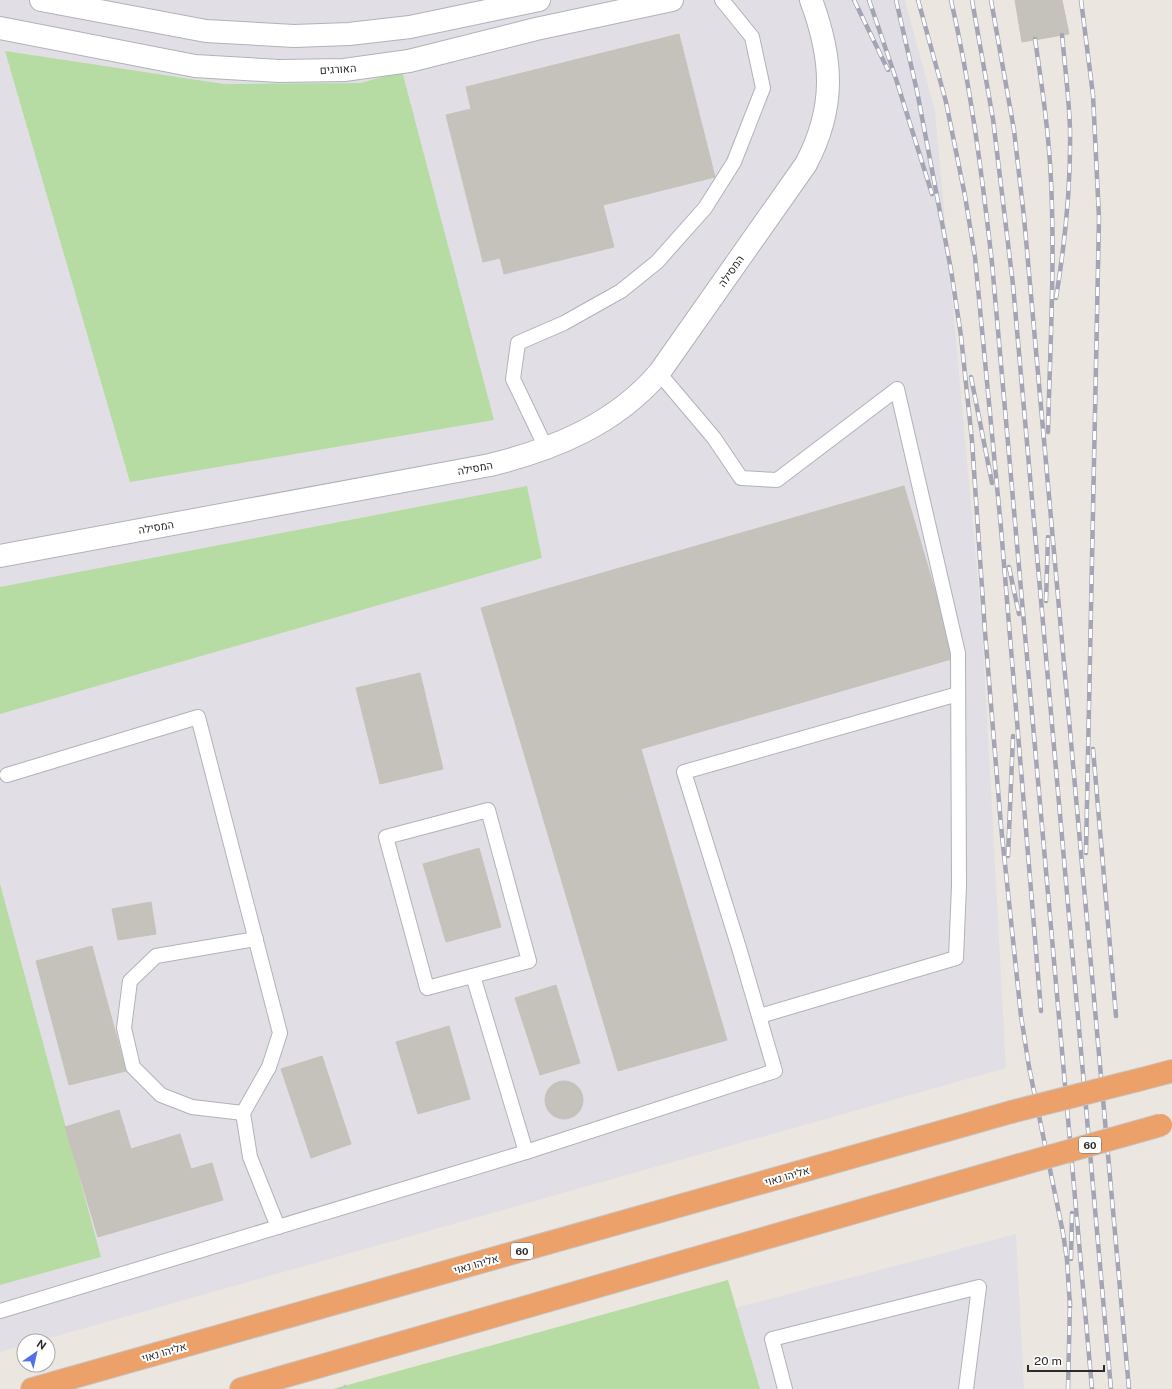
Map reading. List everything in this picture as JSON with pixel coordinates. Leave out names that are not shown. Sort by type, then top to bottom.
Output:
[{"type":"highway","name":"אליהו נאוי","points":[[32,1389],[1011,1112],[1172,1071]]},
{"type":"highway","name":"60","points":[[241,1389],[1018,1164],[1166,1123]]},
{"type":"street","points":[[41,0],[206,31],[294,36],[349,34],[410,27],[532,2]]},
{"type":"street","name":"האורגים","points":[[0,28],[196,66],[279,72],[344,70],[409,61],[536,30],[672,0]]},
{"type":"street","name":"המסילה","points":[[0,556],[490,465],[546,448],[582,433],[616,413],[642,392],[659,373],[806,164],[813,150],[820,134],[827,104],[828,71],[823,36],[811,0]]},
{"type":"lane","points":[[546,448],[513,379],[518,343],[564,323],[621,291],[657,262],[705,208],[734,162],[762,88],[752,37],[722,0]]},
{"type":"lane","points":[[659,373],[714,438],[741,478],[777,480],[897,389],[958,653],[959,886],[956,958],[760,1016]]},
{"type":"lane","points":[[0,1311],[526,1152],[774,1071],[760,1016],[684,772],[958,694]]},
{"type":"lane","points":[[7,775],[198,717],[280,1033],[269,1067],[243,1113],[250,1158],[278,1227]]},
{"type":"lane","points":[[488,810],[530,961],[474,976],[427,988],[386,837],[488,810]]},
{"type":"lane","points":[[243,1113],[192,1107],[161,1095],[133,1067],[124,1028],[130,981],[156,956],[256,939]]},
{"type":"lane","points":[[474,976],[526,1152]]},
{"type":"lane","points":[[785,1389],[772,1339],[979,1287],[966,1389]]},
{"type":"shaded area","points":[[0,0],[905,0],[935,111],[982,624],[1006,1068],[56,1336],[56,1333],[16,1333],[16,1347],[0,1352]]},
{"type":"shaded area","points":[[1016,1234],[1024,1389],[429,1389]]},
{"type":"green space","points":[[5,51],[224,84],[361,83],[402,71],[494,420],[130,482]]},
{"type":"green space","points":[[527,486],[542,558],[0,714],[0,587]]},
{"type":"green space","points":[[0,884],[101,1257],[0,1285]]},
{"type":"green space","points":[[728,1280],[760,1389],[333,1389]]},
{"type":"building","points":[[1015,0],[1062,0],[1069,34],[1022,42]]},
{"type":"building","points":[[679,34],[715,177],[603,205],[614,247],[504,274],[500,258],[483,262],[446,115],[471,109],[466,87]]},
{"type":"building","points":[[904,486],[955,658],[641,749],[727,1040],[618,1071],[481,608]]},
{"type":"building","points":[[420,673],[443,769],[380,784],[356,688]]},
{"type":"building","points":[[479,848],[501,927],[446,942],[423,864]]},
{"type":"building","points":[[151,902],[156,934],[118,940],[112,909]]},
{"type":"building","points":[[92,946],[126,1071],[69,1085],[36,961]]},
{"type":"building","points":[[556,985],[580,1063],[540,1075],[515,998]]},
{"type":"building","points":[[449,1026],[470,1099],[418,1114],[396,1042]]},
{"type":"building","points":[[322,1056],[351,1144],[311,1158],[281,1069]]},
{"type":"building","points":[[560,1081],[568,1081],[578,1086],[582,1093],[582,1107],[578,1114],[568,1119],[560,1119],[550,1114],[548,1111],[545,1104],[545,1096],[550,1086],[553,1084]]},
{"type":"building","points":[[119,1110],[131,1149],[180,1134],[191,1169],[212,1163],[223,1200],[98,1237],[65,1127]]},
{"type":"railway","points":[[854,0],[888,70]]},
{"type":"railway","points":[[869,0],[896,79],[932,194]]},
{"type":"railway","points":[[896,0],[917,91],[951,270],[961,336],[972,441],[985,632],[1001,826],[1021,1016],[1029,1067],[1063,1233],[1067,1260],[1070,1306]]},
{"type":"railway","points":[[918,0],[946,102],[965,196],[975,257],[1001,528],[1041,1011]]},
{"type":"railway","points":[[951,0],[970,98],[992,263],[1092,1389]]},
{"type":"railway","points":[[972,0],[993,119],[1013,285],[1111,1389]]},
{"type":"railway","points":[[991,0],[1014,130],[1024,217],[1129,1389]]},
{"type":"railway","points":[[1081,0],[1093,95],[1099,218],[1086,853]]},
{"type":"railway","points":[[1056,298],[1067,214],[1070,171],[1069,106],[1062,35]]},
{"type":"railway","points":[[1035,39],[1047,128],[1052,212],[1052,306],[1048,432]]},
{"type":"railway","points":[[971,377],[992,483]]},
{"type":"railway","points":[[1046,601],[1048,537]]},
{"type":"railway","points":[[1009,567],[1019,614]]},
{"type":"railway","points":[[1008,856],[1013,736]]},
{"type":"railway","points":[[1093,749],[1116,1016]]},
{"type":"railway","points":[[1071,1259],[1072,1213]]},
{"type":"railway","points":[[1068,1389],[1070,1301]]}]
